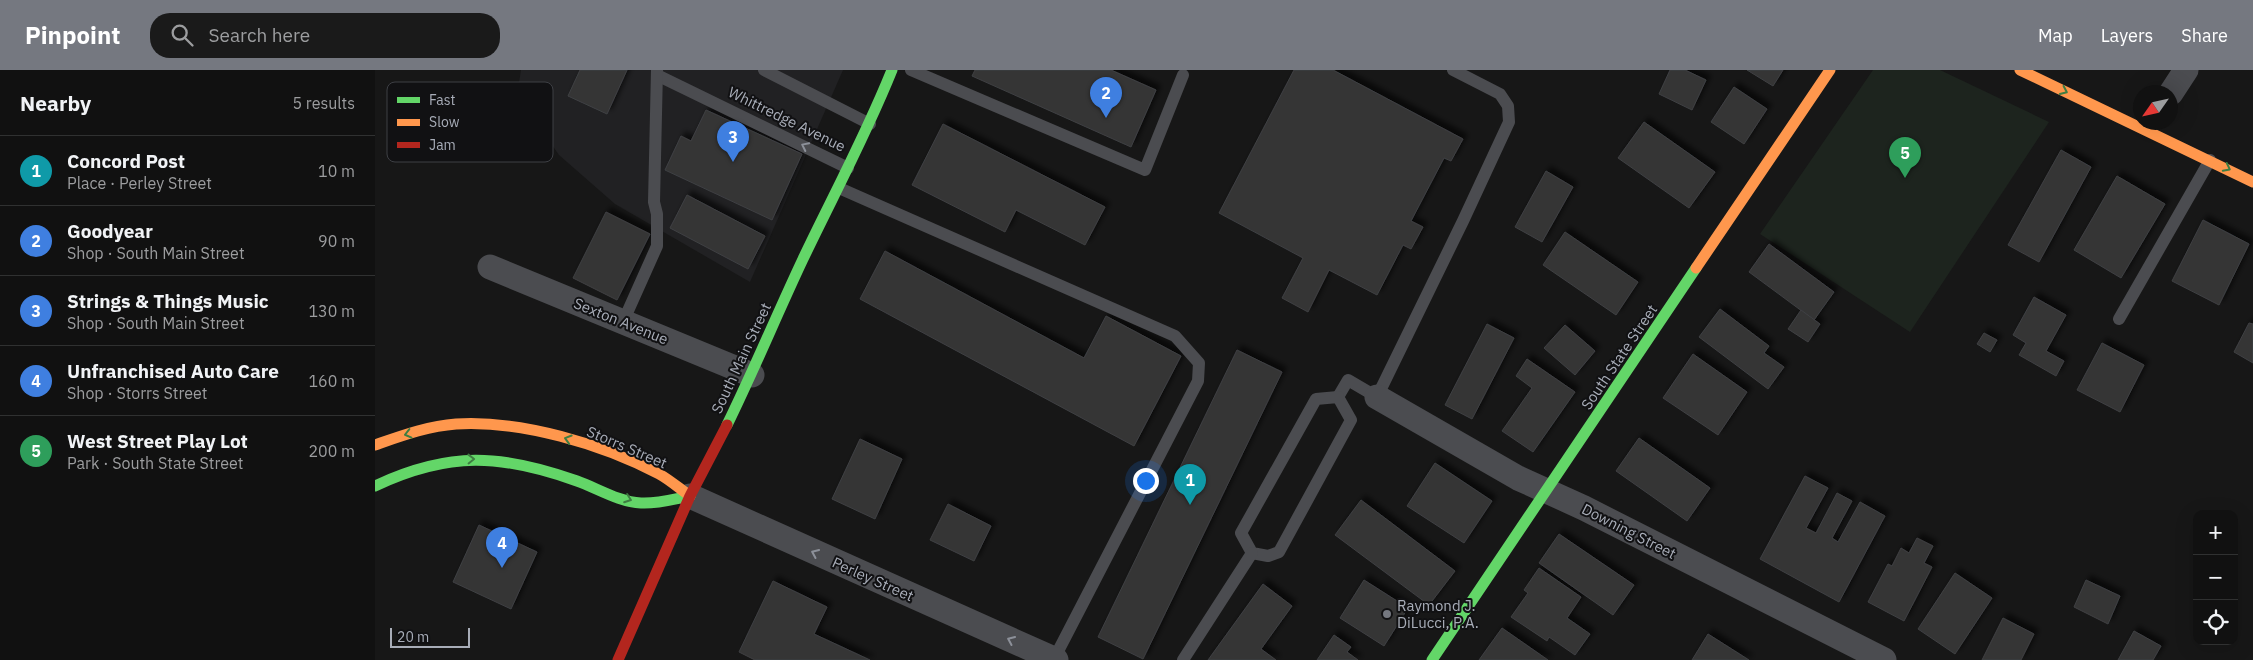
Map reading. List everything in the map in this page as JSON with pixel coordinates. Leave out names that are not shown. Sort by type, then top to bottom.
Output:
[{"type":"street","name":"South Main Street","points":[[618,660],[691,496],[752,375],[803,260],[870,124],[892,70]]},
{"type":"street","name":"South State Street","points":[[1432,660],[1830,70]]},
{"type":"street","points":[[2020,70],[2133,119]]},
{"type":"street","points":[[2176,85],[2185,70]]},
{"type":"street","points":[[2157,130],[2253,182]]},
{"type":"street","name":"Sexton Avenue","points":[[490,267],[752,375]]},
{"type":"street","name":"Downing Street","points":[[1377,396],[1518,478],[1547,490],[1884,660]]},
{"type":"street","name":"Storrs Street","points":[[375,445],[401,435],[433,427],[467,424],[533,431],[567,438],[654,471],[691,496]]},
{"type":"street","points":[[375,486],[415,468],[446,460],[472,458],[505,461],[544,470],[639,503],[691,496]]},
{"type":"street","name":"Perley Street","points":[[691,496],[1055,660]]},
{"type":"lane","points":[[764,70],[782,75],[870,124]]},
{"type":"lane","points":[[911,70],[1145,170],[1183,75]]},
{"type":"lane","points":[[1338,397],[1348,380],[1377,396],[1475,197],[1509,122],[1508,106],[1500,94],[1453,70]]},
{"type":"lane","points":[[623,322],[657,246],[657,214],[654,202],[657,72]]},
{"type":"lane","name":"Whittredge Avenue","points":[[657,72],[848,168]]},
{"type":"lane","points":[[2119,319],[2210,160]]},
{"type":"lane","points":[[839,188],[1175,336],[1199,363],[1197,382],[1055,660]]},
{"type":"lane","points":[[1252,553],[1269,556],[1279,552],[1351,420],[1338,397]]},
{"type":"lane","points":[[1252,553],[1241,533],[1316,400],[1338,397]]},
{"type":"lane","points":[[1183,660],[1252,553]]},
{"type":"shaded area","points":[[521,70],[843,70],[750,282],[615,204],[559,155],[553,146],[553,82],[519,82]]},
{"type":"shaded area","points":[[1873,70],[1940,70],[2049,122],[1910,332],[1760,234]]},
{"type":"building","points":[[580,70],[627,70],[607,114],[568,96]]},
{"type":"building","points":[[975,70],[1111,70],[1156,90],[1131,147],[972,76]]},
{"type":"building","points":[[1294,70],[1333,70],[1463,139],[1451,161],[1444,158],[1411,221],[1423,227],[1411,249],[1403,245],[1377,295],[1329,270],[1308,312],[1282,298],[1303,258],[1219,213]]},
{"type":"building","points":[[1670,70],[1685,70],[1706,80],[1692,110],[1659,94]]},
{"type":"building","points":[[1747,70],[1783,70],[1773,86]]},
{"type":"building","points":[[1734,87],[1767,109],[1744,144],[1711,122]]},
{"type":"building","points":[[706,110],[802,154],[772,220],[665,170],[681,136],[691,141]]},
{"type":"building","points":[[1644,122],[1715,172],[1689,208],[1618,158]]},
{"type":"building","points":[[943,124],[1105,207],[1085,245],[1016,210],[1005,232],[912,185]]},
{"type":"building","points":[[2061,150],[2091,167],[2039,262],[2008,245]]},
{"type":"building","points":[[1546,171],[1573,187],[1542,242],[1515,227]]},
{"type":"building","points":[[2117,176],[2165,204],[2121,278],[2074,250]]},
{"type":"building","points":[[687,195],[765,236],[748,269],[670,228]]},
{"type":"building","points":[[606,212],[650,234],[617,300],[573,278]]},
{"type":"building","points":[[2203,220],[2249,244],[2219,305],[2172,281]]},
{"type":"building","points":[[1565,232],[1638,282],[1616,315],[1543,265]]},
{"type":"building","points":[[1769,244],[1834,292],[1814,320],[1749,272]]},
{"type":"building","points":[[885,251],[1084,358],[1106,316],[1181,356],[1134,446],[860,299]]},
{"type":"building","points":[[2034,297],[2066,315],[2046,351],[2064,361],[2056,376],[2019,355],[2026,343],[2013,335]]},
{"type":"building","points":[[1720,309],[1769,346],[1764,353],[1784,367],[1768,389],[1699,337]]},
{"type":"building","points":[[1801,310],[1820,324],[1808,342],[1788,329]]},
{"type":"building","points":[[2249,323],[2253,324],[2253,363],[2234,352]]},
{"type":"building","points":[[1487,324],[1514,338],[1472,419],[1445,405]]},
{"type":"building","points":[[1565,325],[1595,351],[1575,375],[1544,348]]},
{"type":"building","points":[[1984,333],[1997,340],[1990,352],[1977,344]]},
{"type":"building","points":[[2102,343],[2144,365],[2120,412],[2077,390]]},
{"type":"building","points":[[1237,350],[1282,372],[1143,659],[1098,637]]},
{"type":"building","points":[[1693,354],[1747,392],[1718,435],[1663,398]]},
{"type":"building","points":[[1527,359],[1575,392],[1533,452],[1502,431],[1532,388],[1516,376]]},
{"type":"building","points":[[1639,438],[1710,488],[1687,521],[1616,471]]},
{"type":"building","points":[[860,439],[902,459],[875,519],[832,499]]},
{"type":"building","points":[[1435,463],[1492,501],[1464,543],[1407,506]]},
{"type":"building","points":[[1805,476],[1828,488],[1806,528],[1816,533],[1837,493],[1852,501],[1832,538],[1838,542],[1860,502],[1885,516],[1839,602],[1760,559]]},
{"type":"building","points":[[1361,500],[1455,571],[1429,605],[1335,535]]},
{"type":"building","points":[[948,504],[991,526],[974,561],[930,540]]},
{"type":"building","points":[[479,525],[537,552],[511,609],[453,582]]},
{"type":"building","points":[[1559,534],[1634,585],[1613,615],[1539,563]]},
{"type":"building","points":[[1917,538],[1933,546],[1924,563],[1932,567],[1904,621],[1868,602],[1888,564],[1892,566],[1901,548],[1909,553]]},
{"type":"building","points":[[1539,568],[1581,597],[1567,618],[1590,634],[1575,655],[1549,637],[1547,641],[1511,617],[1528,593],[1524,590]]},
{"type":"building","points":[[1955,573],[1992,598],[1955,654],[1918,629]]},
{"type":"building","points":[[1364,580],[1408,608],[1384,646],[1340,618]]},
{"type":"building","points":[[2086,580],[2120,596],[2108,624],[2074,607]]},
{"type":"building","points":[[773,581],[827,607],[814,634],[870,660],[755,660],[739,652]]},
{"type":"building","points":[[1263,584],[1292,606],[1261,649],[1276,660],[1208,660]]},
{"type":"building","points":[[2003,618],[2034,634],[2021,660],[1982,660]]},
{"type":"building","points":[[1502,628],[1548,660],[1479,660]]},
{"type":"building","points":[[2134,631],[2161,646],[2153,660],[2118,660]]},
{"type":"building","points":[[1708,634],[1749,660],[1692,660]]},
{"type":"building","points":[[1334,635],[1351,647],[1347,652],[1358,660],[1317,660]]},
{"type":"traffic: fast","points":[[727,425],[892,70]]},
{"type":"traffic: fast","points":[[1432,660],[1696,268]]},
{"type":"traffic: fast","points":[[375,486],[427,467],[475,460],[524,465],[577,481],[633,502],[653,503],[690,496]]},
{"type":"traffic: slow","points":[[1696,268],[1830,70]]},
{"type":"traffic: slow","points":[[2020,70],[2253,182]]},
{"type":"traffic: slow","points":[[375,445],[425,429],[456,424],[481,424],[534,430],[587,444],[637,463],[663,476],[690,496]]},
{"type":"traffic: jam","points":[[618,660],[690,496],[727,425]]},
{"type":"place","name":"Goodyear","points":[[1106,118]]},
{"type":"place","name":"Strings & Things Music","points":[[733,162]]},
{"type":"place","name":"West Street Play Lot","points":[[1905,178]]},
{"type":"place","name":"Concord Post","points":[[1190,505]]},
{"type":"place","name":"Unfranchised Auto Care","points":[[502,568]]},
{"type":"place","name":"Raymond J. DiLucci, P.A.","points":[[1387,614]]}]
